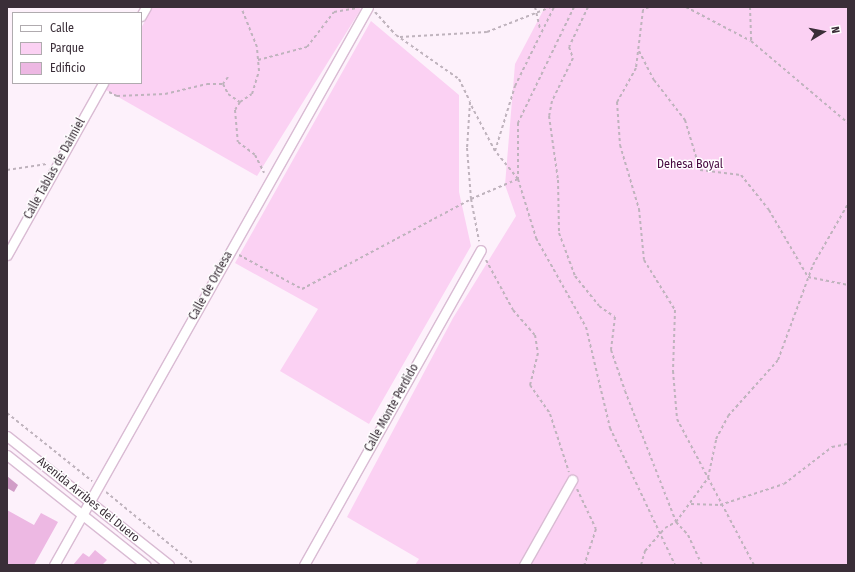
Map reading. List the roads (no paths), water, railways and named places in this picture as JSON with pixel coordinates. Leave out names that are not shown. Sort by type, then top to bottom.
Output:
[{"type":"street","name":"Calle de Ordesa","points":[[54,565],[369,7]]},
{"type":"street","name":"Calle Tablas de Daimiel","points":[[7,254],[102,85]]},
{"type":"street","name":"Calle Monte Perdido","points":[[304,565],[481,250]]},
{"type":"street","name":"Avenida Arribes del Duero","points":[[7,436],[169,565]]},
{"type":"street","name":"Avenida Arribes del Duero","points":[[7,455],[146,565]]},
{"type":"street","points":[[524,565],[572,480]]},
{"type":"park label","name":"Dehesa Boyal","points":[[690,165]]}]
